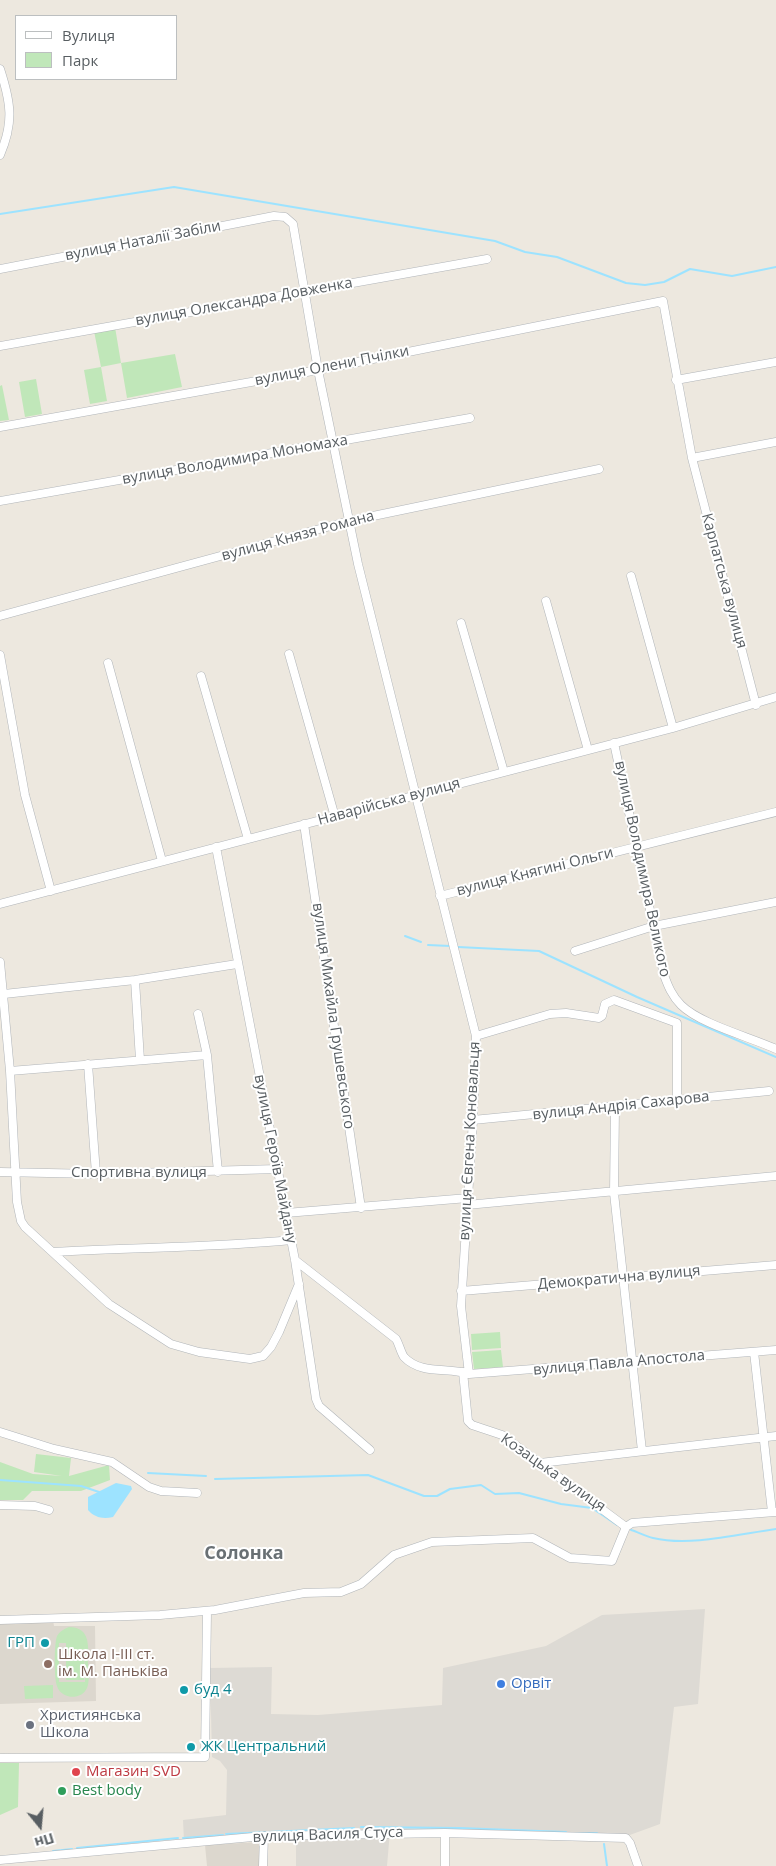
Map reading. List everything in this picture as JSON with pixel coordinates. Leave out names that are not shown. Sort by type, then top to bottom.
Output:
[{"type":"street","points":[[0,69],[11,118],[9,135],[0,155]]},
{"type":"street","name":"вулиця Наталії Забіли","points":[[0,269],[274,216],[285,217]]},
{"type":"street","name":"вулиця Євгена Коновальця","points":[[285,217],[293,224],[318,370],[358,564],[476,1036],[473,1120],[461,1306],[466,1373]]},
{"type":"street","name":"вулиця Олександра Довженка","points":[[0,346],[487,259]]},
{"type":"street","name":"вулиця Олени Пчілки","points":[[0,427],[318,370],[663,303]]},
{"type":"street","name":"Карпатська вулиця","points":[[663,303],[692,458],[756,705]]},
{"type":"street","points":[[676,380],[776,362]]},
{"type":"street","name":"вулиця Володимира Мономаха","points":[[0,501],[470,418]]},
{"type":"street","points":[[692,458],[776,442]]},
{"type":"street","name":"вулиця Князя Романа","points":[[0,616],[349,521],[599,468]]},
{"type":"street","points":[[631,576],[673,728]]},
{"type":"street","points":[[546,601],[588,750]]},
{"type":"street","points":[[460,623],[504,772]]},
{"type":"street","points":[[288,654],[335,816]]},
{"type":"street","points":[[0,655],[25,795],[51,891]]},
{"type":"street","points":[[108,664],[162,861]]},
{"type":"street","points":[[202,676],[248,838]]},
{"type":"street","name":"Наварійська вулиця","points":[[0,904],[673,728],[756,705],[776,697]]},
{"type":"street","name":"вулиця Володимира Великого","points":[[614,743],[664,975],[672,994],[682,1006],[700,1018],[776,1049]]},
{"type":"street","name":"вулиця Княгині Ольги","points":[[440,896],[776,812]]},
{"type":"street","name":"вулиця Михайла Грушевського","points":[[304,824],[361,1208]]},
{"type":"street","name":"вулиця Героїв Майдану","points":[[216,847],[237,964],[296,1260],[316,1399],[319,1406],[370,1450]]},
{"type":"street","points":[[574,951],[654,926],[776,902]]},
{"type":"street","points":[[0,962],[10,1071],[17,1202],[25,1227],[109,1304],[171,1344],[198,1352],[250,1359],[263,1356],[271,1347],[299,1283]]},
{"type":"street","points":[[4,994],[135,980],[237,964]]},
{"type":"street","points":[[135,980],[140,1060]]},
{"type":"street","points":[[476,1036],[550,1014],[566,1013],[595,1019],[602,1016],[605,1004],[614,1000],[677,1023],[677,1100]]},
{"type":"street","points":[[198,1014],[207,1055],[218,1172]]},
{"type":"street","points":[[10,1071],[207,1055]]},
{"type":"street","points":[[88,1064],[96,1174]]},
{"type":"street","name":"вулиця Андрія Сахарова","points":[[473,1120],[769,1090]]},
{"type":"street","points":[[616,1107],[614,1193],[642,1451]]},
{"type":"street","name":"Спортивна вулиця","points":[[0,1172],[96,1174],[278,1169]]},
{"type":"street","points":[[286,1213],[614,1193],[776,1176]]},
{"type":"street","points":[[54,1252],[142,1246],[246,1245],[291,1240]]},
{"type":"street","name":"вулиця Павла Апостола","points":[[296,1260],[396,1339],[403,1355],[415,1365],[431,1370],[466,1373],[776,1350]]},
{"type":"street","name":"Демократична вулиця","points":[[462,1291],[776,1265]]},
{"type":"street","points":[[0,1620],[150,1616],[207,1612],[304,1593],[341,1592],[361,1584],[394,1555],[432,1542],[533,1538],[570,1558],[612,1561],[626,1527],[632,1524],[774,1512],[763,1438],[754,1352]]},
{"type":"street","name":"Козацька вулиця","points":[[466,1373],[468,1421],[472,1425],[502,1435],[626,1527]]},
{"type":"street","points":[[0,1432],[54,1449],[112,1462],[149,1486],[162,1491],[197,1493]]},
{"type":"street","points":[[540,1463],[776,1436]]},
{"type":"street","points":[[0,1505],[35,1506],[49,1510]]},
{"type":"street","points":[[0,1758],[205,1757],[207,1612]]},
{"type":"street","points":[[445,1833],[445,1866]]},
{"type":"street","name":"вулиця Василя Стуса","points":[[0,1860],[264,1836],[445,1833],[626,1838],[629,1840],[638,1866]]},
{"type":"street","points":[[263,1866],[264,1836]]},
{"type":"shaded area","points":[[705,1609],[698,1704],[674,1707],[660,1824],[627,1836],[390,1831],[387,1866],[296,1866],[296,1832],[184,1841],[183,1820],[226,1815],[227,1770],[220,1761],[212,1757],[210,1668],[272,1667],[271,1714],[318,1715],[442,1705],[443,1668],[546,1646],[602,1615]]},
{"type":"shaded area","name":"Школа І-ІІІ ст. ім. М. Паньківа","points":[[53,1620],[54,1626],[95,1626],[96,1701],[0,1704],[0,1623]]},
{"type":"shaded area","points":[[261,1842],[261,1866],[207,1866],[205,1845]]},
{"type":"green space","points":[[115,327],[121,363],[101,367],[94,331]]},
{"type":"green space","points":[[175,354],[182,387],[127,398],[121,363]]},
{"type":"green space","points":[[101,367],[107,401],[90,404],[84,370]]},
{"type":"green space","points":[[36,379],[42,414],[25,417],[19,382]]},
{"type":"green space","points":[[2,385],[9,420],[0,421],[0,386]]},
{"type":"green space","points":[[500,1332],[501,1348],[472,1350],[471,1334]]},
{"type":"green space","points":[[501,1350],[503,1367],[474,1369],[472,1352]]},
{"type":"green space","points":[[36,1454],[71,1458],[69,1476],[109,1465],[110,1480],[81,1491],[32,1491],[23,1500],[0,1500],[0,1462],[33,1474],[62,1476],[34,1472]]},
{"type":"green space","points":[[69,1627],[82,1631],[88,1646],[88,1685],[84,1692],[76,1697],[63,1694],[56,1682],[56,1640],[62,1630]],"holes":[[[59,1643],[66,1643],[66,1680],[84,1680],[85,1643],[85,1682],[59,1682]]]},
{"type":"green space","points":[[53,1685],[53,1698],[25,1699],[24,1686]]},
{"type":"green space","points":[[0,1763],[19,1763],[18,1807],[0,1815]]},
{"type":"water","points":[[116,1483],[131,1486],[132,1489],[113,1517],[106,1518],[93,1515],[88,1510],[88,1497]]},
{"type":"waterway","points":[[0,214],[174,187],[495,241],[525,252],[557,257],[626,283],[645,285],[664,282],[690,269],[732,276],[776,267]]},
{"type":"waterway","points":[[405,936],[421,942]]},
{"type":"waterway","points":[[428,945],[450,946]]},
{"type":"waterway","points":[[458,947],[539,951],[637,997],[776,1057]]},
{"type":"waterway","points":[[148,1473],[206,1476]]},
{"type":"waterway","points":[[215,1479],[368,1475],[424,1496],[437,1496],[450,1489],[481,1485],[495,1494],[519,1493],[561,1504],[592,1508],[617,1525]]},
{"type":"waterway","points":[[0,1480],[81,1486],[99,1492]]},
{"type":"waterway","points":[[631,1530],[653,1538],[683,1541],[714,1539],[776,1529]]},
{"type":"waterway","points":[[361,1827],[566,1832]]},
{"type":"waterway","points":[[226,1834],[354,1828]]},
{"type":"waterway","points":[[576,1833],[597,1833]]},
{"type":"waterway","points":[[183,1838],[223,1835]]},
{"type":"waterway","points":[[77,1848],[178,1838]]},
{"type":"waterway","points":[[604,1844],[607,1866]]},
{"type":"waterway","points":[[53,1851],[72,1849]]},
{"type":"place","name":"ГРП","points":[[45,1643]]},
{"type":"place","name":"Школа І-ІІІ ст. ім. М. Паньківа","points":[[48,1664]]},
{"type":"place","name":"Орвіт","points":[[501,1684]]},
{"type":"place","name":"буд 4","points":[[184,1690]]},
{"type":"place","name":"Християнська Школа","points":[[30,1725]]},
{"type":"place","name":"ЖК Центральний","points":[[191,1747]]},
{"type":"place","name":"Магазин SVD","points":[[76,1772]]},
{"type":"place","name":"Best body","points":[[62,1791]]},
{"type":"district","name":"Солонка","points":[[244,1554]]}]
